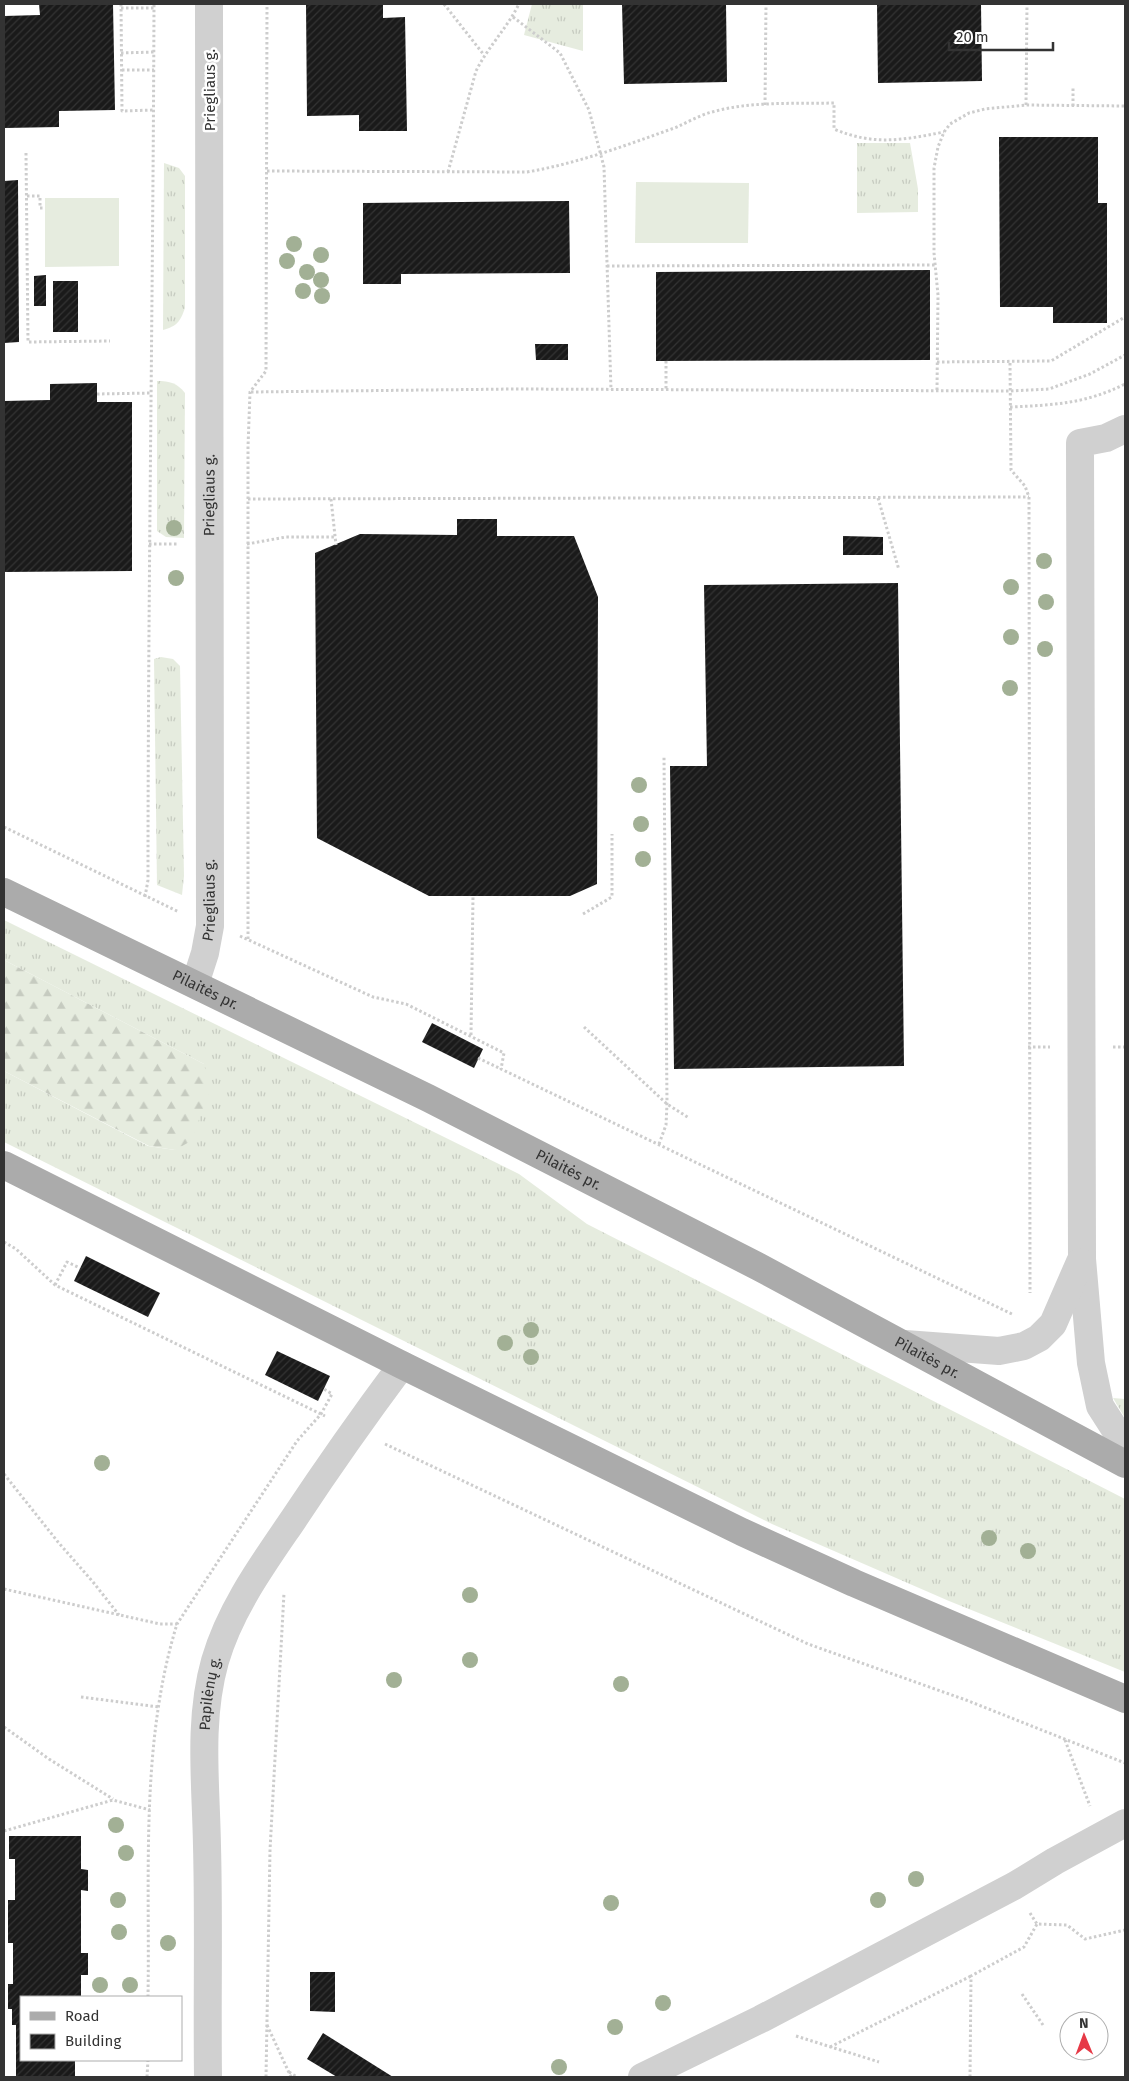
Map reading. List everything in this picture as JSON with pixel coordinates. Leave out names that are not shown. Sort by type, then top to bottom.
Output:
[{"type":"main road","name":"Pilaitės pr.","points":[[4,892],[428,1098],[750,1262],[1125,1464]]},
{"type":"main road","points":[[4,1165],[402,1365],[751,1536],[854,1583],[1125,1699]]},
{"type":"street","name":"Priegliaus g.","points":[[195,984],[205,953],[210,926],[208,740],[209,4]]},
{"type":"street","points":[[1125,429],[1106,438],[1080,443],[1082,1258],[1091,1363],[1100,1406],[1125,1445]]},
{"type":"street","points":[[905,1344],[999,1351],[1024,1346],[1039,1338],[1053,1324],[1082,1258]]},
{"type":"street","name":"Papilėnų g.","points":[[208,2077],[207,1846],[203,1755],[207,1705],[215,1661],[230,1622],[253,1579],[354,1430],[402,1365]]},
{"type":"street","points":[[642,2077],[761,2019],[1014,1886],[1055,1861],[1125,1823]]},
{"type":"path","points":[[248,939],[248,499],[250,392],[266,371],[267,4]]},
{"type":"path","points":[[444,4],[484,55]]},
{"type":"path","points":[[448,172],[476,71],[484,55],[512,17],[519,4]]},
{"type":"path","points":[[765,105],[766,4]]},
{"type":"path","points":[[1026,105],[1027,4]]},
{"type":"path","points":[[144,897],[148,880],[148,603],[152,393],[154,110],[154,6],[121,6],[122,111],[154,110]]},
{"type":"path","points":[[512,17],[560,54],[588,110],[604,167],[610,390]]},
{"type":"path","points":[[121,53],[154,52]]},
{"type":"path","points":[[122,70],[154,70]]},
{"type":"path","points":[[1073,87],[1073,106]]},
{"type":"path","points":[[266,171],[527,172],[600,155],[710,112],[743,105],[834,103],[834,129],[861,139],[896,140],[944,132]]},
{"type":"path","points":[[937,390],[938,295],[935,265],[934,168],[938,147],[944,132],[950,124],[969,114],[985,109],[1026,105],[1125,106]]},
{"type":"path","points":[[26,152],[28,342],[110,342]]},
{"type":"path","points":[[27,196],[40,196],[40,208],[45,208]]},
{"type":"path","points":[[607,266],[935,265]]},
{"type":"path","points":[[937,362],[1010,363],[1051,361],[1125,317]]},
{"type":"path","points":[[250,392],[610,390],[1010,391],[1049,389],[1090,374],[1125,355]]},
{"type":"path","points":[[666,361],[666,390]]},
{"type":"path","points":[[1010,363],[1011,470],[1025,486],[1029,497],[1030,1294]]},
{"type":"path","points":[[1010,407],[1063,404],[1102,395],[1125,384]]},
{"type":"path","points":[[97,394],[152,393]]},
{"type":"path","points":[[248,499],[1029,497]]},
{"type":"path","points":[[878,498],[899,570]]},
{"type":"path","points":[[331,499],[336,545]]},
{"type":"path","points":[[248,544],[286,538],[335,537]]},
{"type":"path","points":[[659,1144],[666,1125],[667,1104],[664,757]]},
{"type":"path","points":[[4,827],[144,897],[210,926],[248,939],[373,997],[406,1004],[471,1035],[504,1053],[501,1069]]},
{"type":"path","points":[[583,914],[612,897],[612,834]]},
{"type":"path","points":[[471,1035],[473,896]]},
{"type":"path","points":[[584,1027],[667,1104],[689,1118]]},
{"type":"path","points":[[478,1058],[1021,1318]]},
{"type":"path","points":[[4,1242],[16,1249],[56,1285],[354,1430],[808,1644],[966,1700],[1125,1763]]},
{"type":"path","points":[[56,1285],[67,1262],[80,1268]]},
{"type":"path","points":[[4,1474],[58,1542],[94,1582],[118,1615]]},
{"type":"path","points":[[266,2077],[270,1850],[284,1585]]},
{"type":"path","points":[[4,1589],[160,1624],[177,1624]]},
{"type":"path","points":[[81,1697],[159,1707]]},
{"type":"path","points":[[4,1727],[49,1759],[113,1800],[150,1810]]},
{"type":"path","points":[[4,1831],[113,1800]]},
{"type":"path","points":[[830,2047],[971,1976],[1024,1946],[1037,1924]]},
{"type":"path","points":[[970,2077],[971,1976]]},
{"type":"path","points":[[1022,1994],[1043,2026]]},
{"type":"path","points":[[761,2019],[803,2039],[879,2062]]},
{"type":"path","points":[[266,2022],[291,2077]]},
{"type":"path","points":[[147,2077],[148,2061]]},
{"type":"path","points":[[288,2071],[297,2077]]},
{"type":"green space","points":[[532,4],[583,4],[583,51],[524,35]]},
{"type":"green space","points":[[857,143],[910,143],[918,189],[918,212],[857,213]]},
{"type":"green space","points":[[164,163],[179,168],[185,176],[185,308],[177,323],[163,330]]},
{"type":"green space","points":[[636,182],[749,183],[748,243],[635,243]]},
{"type":"green space","points":[[45,198],[119,198],[119,266],[45,267]]},
{"type":"green space","points":[[157,381],[173,383],[185,393],[184,538],[166,537],[157,531]]},
{"type":"green space","points":[[161,657],[173,659],[180,666],[184,876],[182,895],[157,885],[154,659]]},
{"type":"green space","points":[[4,920],[519,1174],[587,1224],[1125,1499],[1125,1672],[949,1601],[772,1524],[4,1142],[4,1071],[148,1146],[175,1150],[204,1064],[4,960]]},
{"type":"green space","points":[[4,960],[204,1064],[210,1090],[191,1141],[175,1150],[149,1146],[4,1071]]},
{"type":"green space","points":[[1113,1398],[1125,1399],[1125,1418]]},
{"type":"building","points":[[39,4],[113,4],[115,110],[59,111],[59,127],[5,128],[4,16],[40,15]]},
{"type":"building","points":[[306,4],[383,4],[383,18],[405,17],[407,131],[359,131],[359,115],[307,116]]},
{"type":"building","points":[[622,4],[726,4],[727,82],[624,84]]},
{"type":"building","points":[[877,4],[981,4],[982,81],[878,83]]},
{"type":"building","points":[[999,137],[1098,137],[1098,203],[1107,203],[1107,323],[1053,323],[1053,307],[1000,307]]},
{"type":"building","points":[[18,180],[19,342],[4,343],[4,181]]},
{"type":"building","points":[[569,201],[570,273],[401,274],[401,284],[363,284],[363,203]]},
{"type":"building","points":[[930,270],[930,360],[656,361],[656,272]]},
{"type":"building","points":[[46,275],[46,306],[34,306],[34,276]]},
{"type":"building","points":[[53,281],[78,281],[78,332],[53,332]]},
{"type":"building","points":[[535,344],[568,344],[568,360],[536,360]]},
{"type":"building","points":[[97,383],[97,402],[132,402],[132,571],[4,572],[4,401],[50,400],[50,384]]},
{"type":"building","points":[[457,519],[497,519],[497,536],[574,536],[598,597],[597,884],[570,896],[429,896],[317,838],[315,553],[360,534],[457,535]]},
{"type":"building","points":[[843,536],[883,537],[883,555],[843,555]]},
{"type":"building","points":[[898,583],[904,1066],[674,1069],[670,766],[707,766],[704,585]]},
{"type":"building","points":[[432,1023],[483,1049],[474,1068],[422,1042]]},
{"type":"building","points":[[86,1256],[160,1293],[148,1317],[74,1281]]},
{"type":"building","points":[[277,1351],[330,1376],[318,1401],[265,1375]]},
{"type":"building","points":[[9,1836],[81,1836],[81,1869],[88,1870],[88,1891],[81,1890],[81,1953],[88,1953],[88,1975],[81,1975],[81,1996],[20,1996],[20,2061],[75,2061],[75,2077],[16,2077],[16,2025],[12,2025],[12,2009],[8,2009],[8,1984],[13,1984],[13,1943],[8,1943],[8,1900],[15,1900],[15,1859],[9,1859]]},
{"type":"building","points":[[310,1972],[335,1972],[335,2012],[310,2011]]},
{"type":"building","points":[[323,2033],[393,2077],[337,2077],[307,2059]]}]
